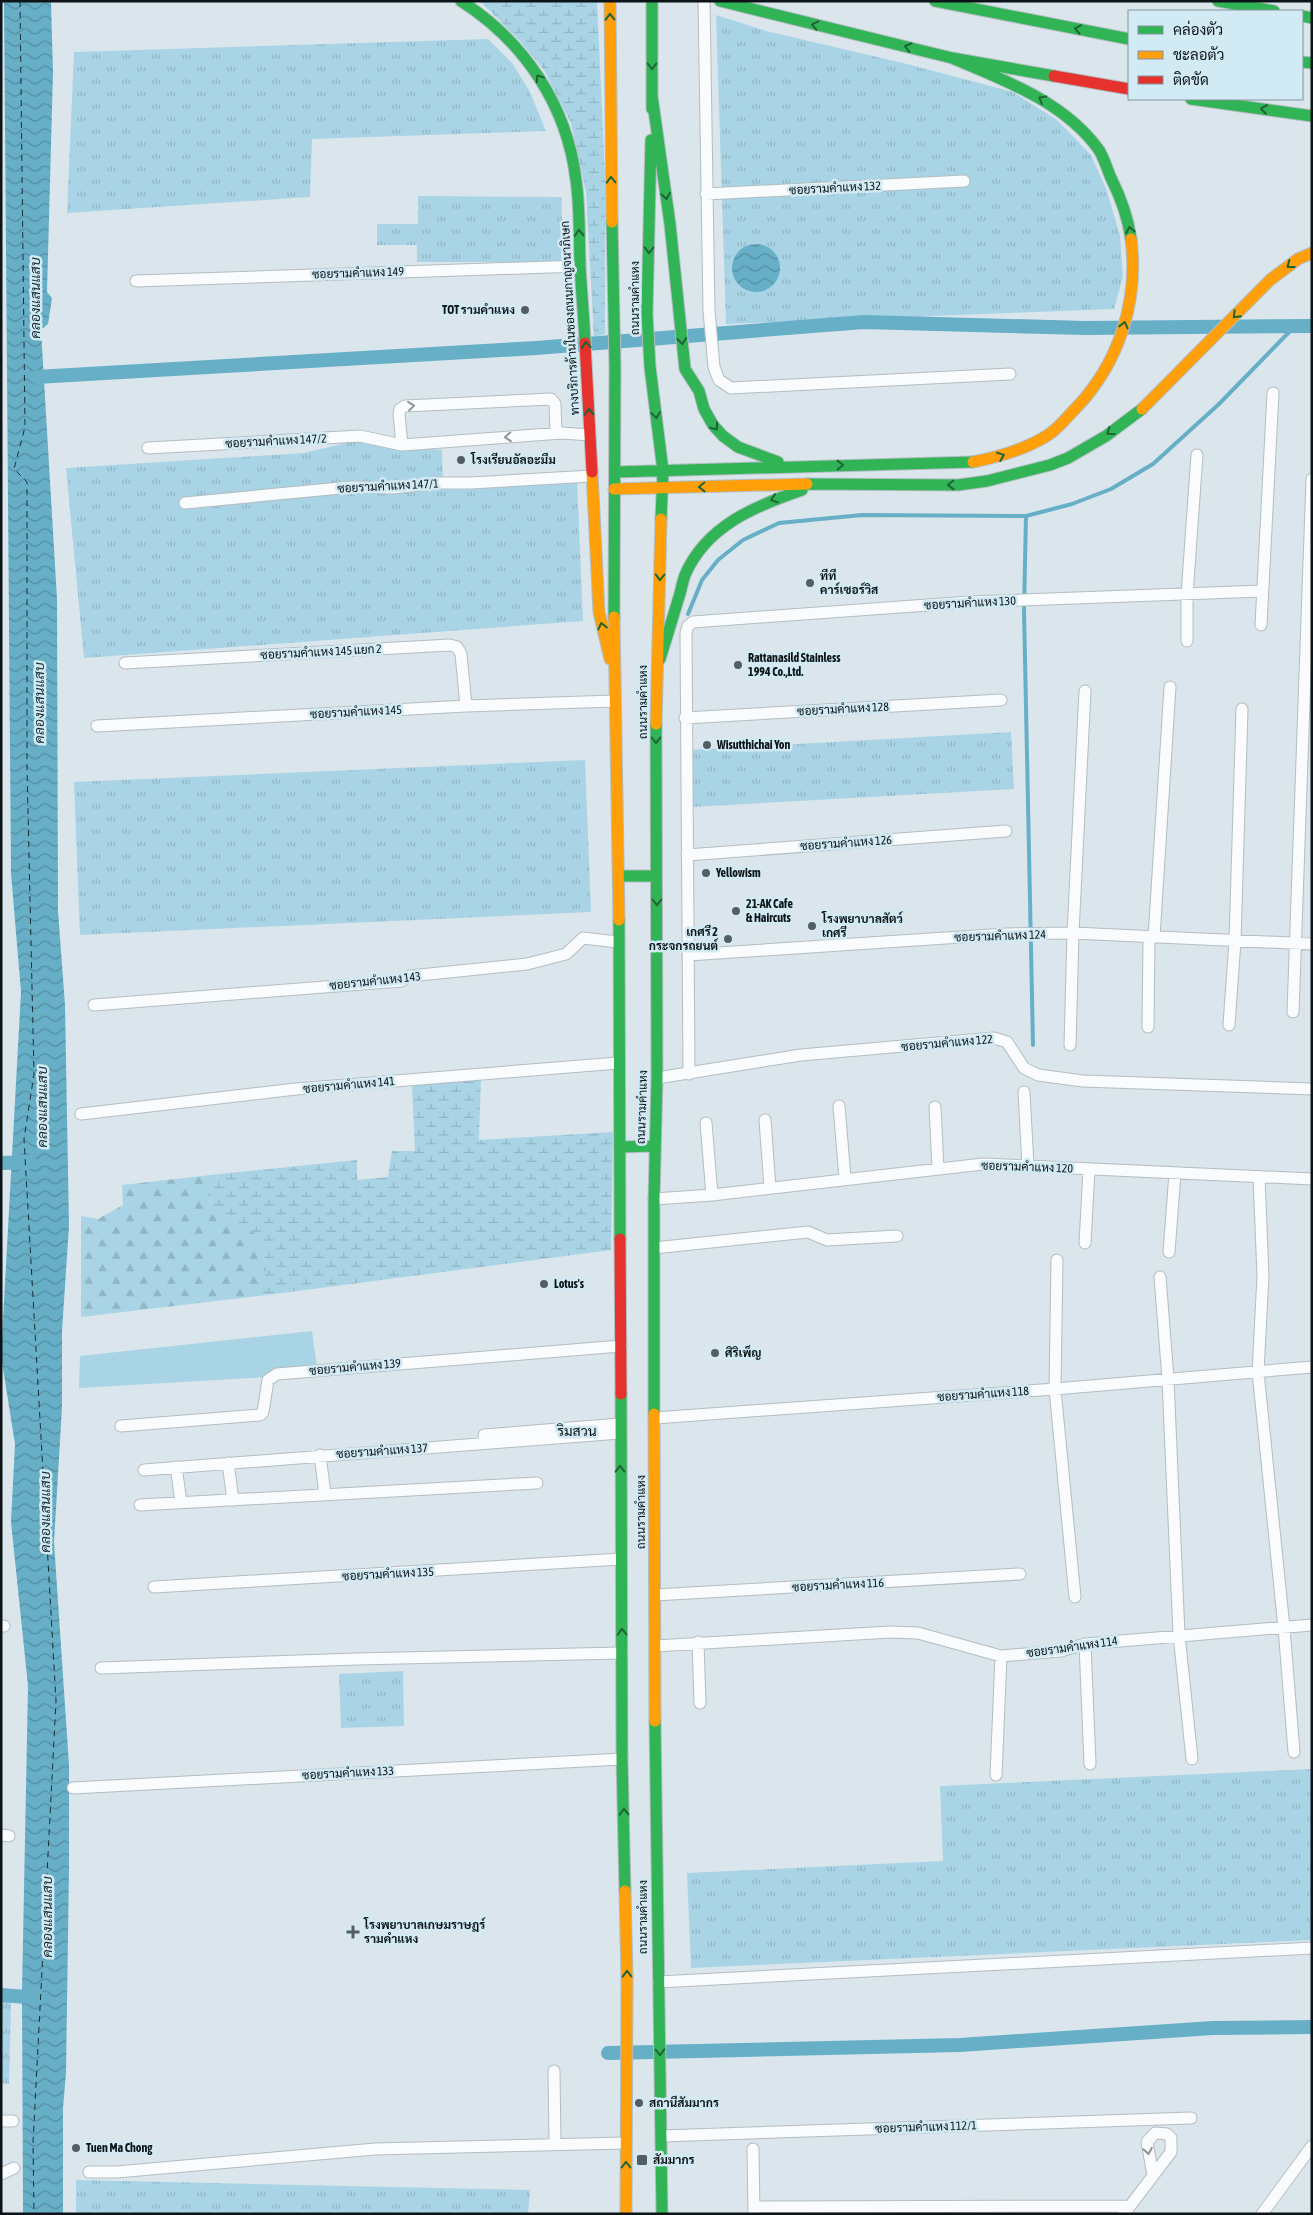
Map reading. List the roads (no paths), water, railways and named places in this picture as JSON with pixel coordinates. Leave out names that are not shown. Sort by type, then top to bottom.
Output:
[{"type":"main road","name":"ทางบริการด้านในของถนนกาญจนาภิเษก","points":[[461,1],[473,8],[516,44],[548,91],[574,166],[588,373],[599,612],[614,673]]},
{"type":"main road","name":"ถนนรามคำแหง","points":[[610,1],[615,367],[614,673],[619,876],[618,1062],[620,1146],[622,1759],[627,2023],[626,2214]]},
{"type":"main road","name":"ถนนรามคำแหง","points":[[652,1],[648,314],[650,367],[663,470],[656,670],[657,1078],[654,1146],[655,1646],[662,2214]]},
{"type":"main road","points":[[720,1],[952,58],[1128,89]]},
{"type":"main road","points":[[935,1],[1128,39]]},
{"type":"main road","points":[[1218,1],[1268,10]]},
{"type":"main road","points":[[615,472],[966,464],[996,458],[1048,435],[1092,391],[1106,370],[1121,338],[1135,279],[1130,227],[1116,188],[1098,149],[1074,124],[1048,102],[1020,86],[952,58]]},
{"type":"main road","points":[[652,96],[670,224],[684,369],[699,391],[704,409],[713,425],[723,436],[738,447],[751,453],[791,467]]},
{"type":"main road","points":[[1198,100],[1312,116]]},
{"type":"main road","points":[[614,489],[821,484],[958,485],[987,481],[1050,465],[1068,458],[1106,436],[1149,403],[1270,280],[1298,259],[1312,253]]},
{"type":"main road","points":[[656,670],[686,575],[698,552],[717,530],[740,514],[765,502],[821,484]]},
{"type":"main road","points":[[619,876],[656,876]]},
{"type":"main road","points":[[620,1146],[654,1146]]},
{"type":"street","points":[[704,1],[709,311],[714,367],[719,380],[731,388],[1010,374]]},
{"type":"street","name":"ซอยรามคำแหง 132","points":[[706,194],[964,181]]},
{"type":"street","name":"ซอยรามคำแหง 149","points":[[136,281],[580,266]]},
{"type":"street","points":[[1261,625],[1273,393]]},
{"type":"street","points":[[402,445],[398,414],[404,406],[550,399],[554,404],[556,433]]},
{"type":"street","name":"ซอยรามคำแหง 147/2","points":[[148,448],[360,436],[402,445],[556,433],[590,435]]},
{"type":"street","points":[[1187,642],[1187,595],[1197,455]]},
{"type":"street","name":"ซอยรามคำแหง 147/1","points":[[185,503],[351,488],[392,488],[437,483],[471,483],[592,476]]},
{"type":"street","points":[[1293,1012],[1297,942],[1312,479]]},
{"type":"street","name":"ซอยรามคำแหง 130","points":[[685,718],[686,633],[688,626],[693,622],[969,602],[1262,591]]},
{"type":"street","name":"ซอยรามคำแหง 145 แยก 2","points":[[125,663],[450,645],[454,646],[461,654],[466,706]]},
{"type":"street","points":[[1148,1028],[1151,937],[1170,687]]},
{"type":"street","points":[[1070,1045],[1073,933],[1085,691]]},
{"type":"street","name":"ซอยรามคำแหง 128","points":[[685,718],[1001,700]]},
{"type":"street","name":"ซอยรามคำแหง 145","points":[[97,726],[466,706],[615,701]]},
{"type":"street","points":[[1228,1025],[1235,941],[1242,709]]},
{"type":"street","points":[[685,718],[689,1074]]},
{"type":"street","name":"ซอยรามคำแหง 126","points":[[687,855],[1006,831]]},
{"type":"street","name":"ซอยรามคำแหง 124","points":[[688,955],[1006,934],[1073,933],[1312,944]]},
{"type":"street","name":"ซอยรามคำแหง 143","points":[[94,1005],[401,981],[410,976],[440,975],[526,964],[566,954],[582,938],[618,942]]},
{"type":"street","name":"ซอยรามคำแหง 122","points":[[657,1078],[801,1055],[994,1038],[1007,1042],[1024,1068],[1038,1075],[1083,1081],[1312,1088]]},
{"type":"street","name":"ซอยรามคำแหง 141","points":[[81,1114],[265,1092],[618,1062]]},
{"type":"street","points":[[1024,1092],[1028,1166]]},
{"type":"street","points":[[839,1106],[845,1178]]},
{"type":"street","points":[[935,1107],[938,1169]]},
{"type":"street","points":[[765,1120],[770,1188]]},
{"type":"street","points":[[706,1123],[712,1195]]},
{"type":"street","name":"ซอยรามคำแหง 120","points":[[654,1200],[983,1164],[1312,1179]]},
{"type":"street","points":[[1085,1243],[1089,1169]]},
{"type":"street","points":[[1169,1252],[1175,1173]]},
{"type":"street","points":[[1259,1177],[1263,1276],[1258,1372],[1284,1628],[1294,1752]]},
{"type":"street","points":[[654,1248],[808,1232],[828,1240],[897,1236]]},
{"type":"street","points":[[1057,1260],[1056,1389],[1075,1597]]},
{"type":"street","points":[[1160,1277],[1168,1380],[1179,1636],[1192,1759]]},
{"type":"street","name":"ซอยรามคำแหง 139","points":[[121,1426],[260,1415],[263,1412],[268,1380],[277,1374],[621,1346]]},
{"type":"street","name":"ซอยรามคำแหง 118","points":[[655,1418],[1056,1389],[1312,1367]]},
{"type":"street","points":[[484,1435],[620,1429]]},
{"type":"street","name":"ซอยรามคำแหง 137","points":[[144,1470],[620,1429]]},
{"type":"street","points":[[320,1455],[325,1494]]},
{"type":"street","points":[[228,1463],[233,1500]]},
{"type":"street","points":[[176,1467],[181,1502]]},
{"type":"street","points":[[140,1505],[537,1483]]},
{"type":"street","name":"ซอยรามคำแหง 135","points":[[154,1587],[621,1559]]},
{"type":"street","name":"ซอยรามคำแหง 116","points":[[655,1595],[1020,1574]]},
{"type":"street","name":"ซอยรามคำแหง 114","points":[[655,1646],[890,1632],[918,1633],[1001,1656],[1061,1651],[1085,1644],[1312,1625]]},
{"type":"street","points":[[698,1642],[700,1703]]},
{"type":"street","points":[[1085,1644],[1090,1764]]},
{"type":"street","points":[[102,1668],[357,1659],[622,1653]]},
{"type":"street","points":[[996,1775],[1001,1656]]},
{"type":"street","name":"ซอยรามคำแหง 133","points":[[73,1788],[622,1759]]},
{"type":"street","points":[[658,1982],[1312,1948]]},
{"type":"street","points":[[554,2070],[555,2144]]},
{"type":"street","name":"ซอยรามคำแหง 112/1","points":[[662,2136],[1191,2118]]},
{"type":"street","points":[[1,2121],[13,2121]]},
{"type":"street","points":[[89,2172],[117,2172],[375,2149],[626,2143]]},
{"type":"street","points":[[1262,2214],[1312,2146]]},
{"type":"street","points":[[753,2149],[754,2211],[1127,2210],[1153,2175]]},
{"type":"street","points":[[1,2174],[14,2168]]},
{"type":"water","name":"คลองแสนแสบ","points":[[4,1],[51,1],[53,72],[47,292],[52,298],[48,324],[41,330],[57,599],[58,911],[65,1005],[69,1226],[62,1331],[62,1407],[54,1542],[69,1765],[63,2214],[23,2214],[22,1991],[28,1686],[11,1522],[15,1444],[1,1356],[21,992],[11,873]]},
{"type":"water","points":[[751,244],[761,244],[770,248],[776,254],[780,268],[776,282],[770,288],[761,292],[751,292],[742,288],[736,282],[732,273],[732,263],[736,254],[742,248]]},
{"type":"waterway","points":[[36,377],[536,348],[864,322],[1085,328],[1312,326]]},
{"type":"waterway","points":[[688,614],[702,580],[718,560],[743,540],[779,523],[862,515],[1026,516],[1072,504],[1111,489],[1153,464],[1219,404],[1294,327]]},
{"type":"waterway","points":[[1026,516],[1024,610],[1033,1045]]},
{"type":"waterway","points":[[1,1163],[30,1162]]},
{"type":"waterway","points":[[1,1995],[40,1998]]},
{"type":"waterway","points":[[608,2053],[960,2045],[1213,2028],[1312,2027]]},
{"type":"place","name":"TOT รามคำแหง","points":[[525,310]]},
{"type":"place","name":"โรงเรียนอัลอะมีม","points":[[461,460]]},
{"type":"place","name":"ทีที คาร์เซอร์วิส","points":[[810,583]]},
{"type":"place","name":"Rattanasild Stainless 1994 Co.,Ltd.","points":[[738,665]]},
{"type":"place","name":"Wisutthichai Yon","points":[[707,745]]},
{"type":"place","name":"Yellowism","points":[[706,873]]},
{"type":"place","name":"21-AK Cafe & Haircuts","points":[[736,911]]},
{"type":"place","name":"โรงพยาบาลสัตว์ เกศรี","points":[[812,926]]},
{"type":"place","name":"เกศรี 2 กระจกรถยนต์","points":[[728,939]]},
{"type":"place","name":"Lotus's","points":[[544,1284]]},
{"type":"place","name":"ศิริเพ็ญ","points":[[715,1353]]},
{"type":"place","name":"โรงพยาบาลเกษมราษฎร์ รามคำแหง","points":[[353,1932]]},
{"type":"place","name":"สถานีสัมมากร","points":[[639,2103]]},
{"type":"place","name":"Tuen Ma Chong","points":[[76,2148]]},
{"type":"place","name":"สัมมากร","points":[[642,2160]]},
{"type":"district","name":"ริมสวน","points":[[577,1431]]}]
